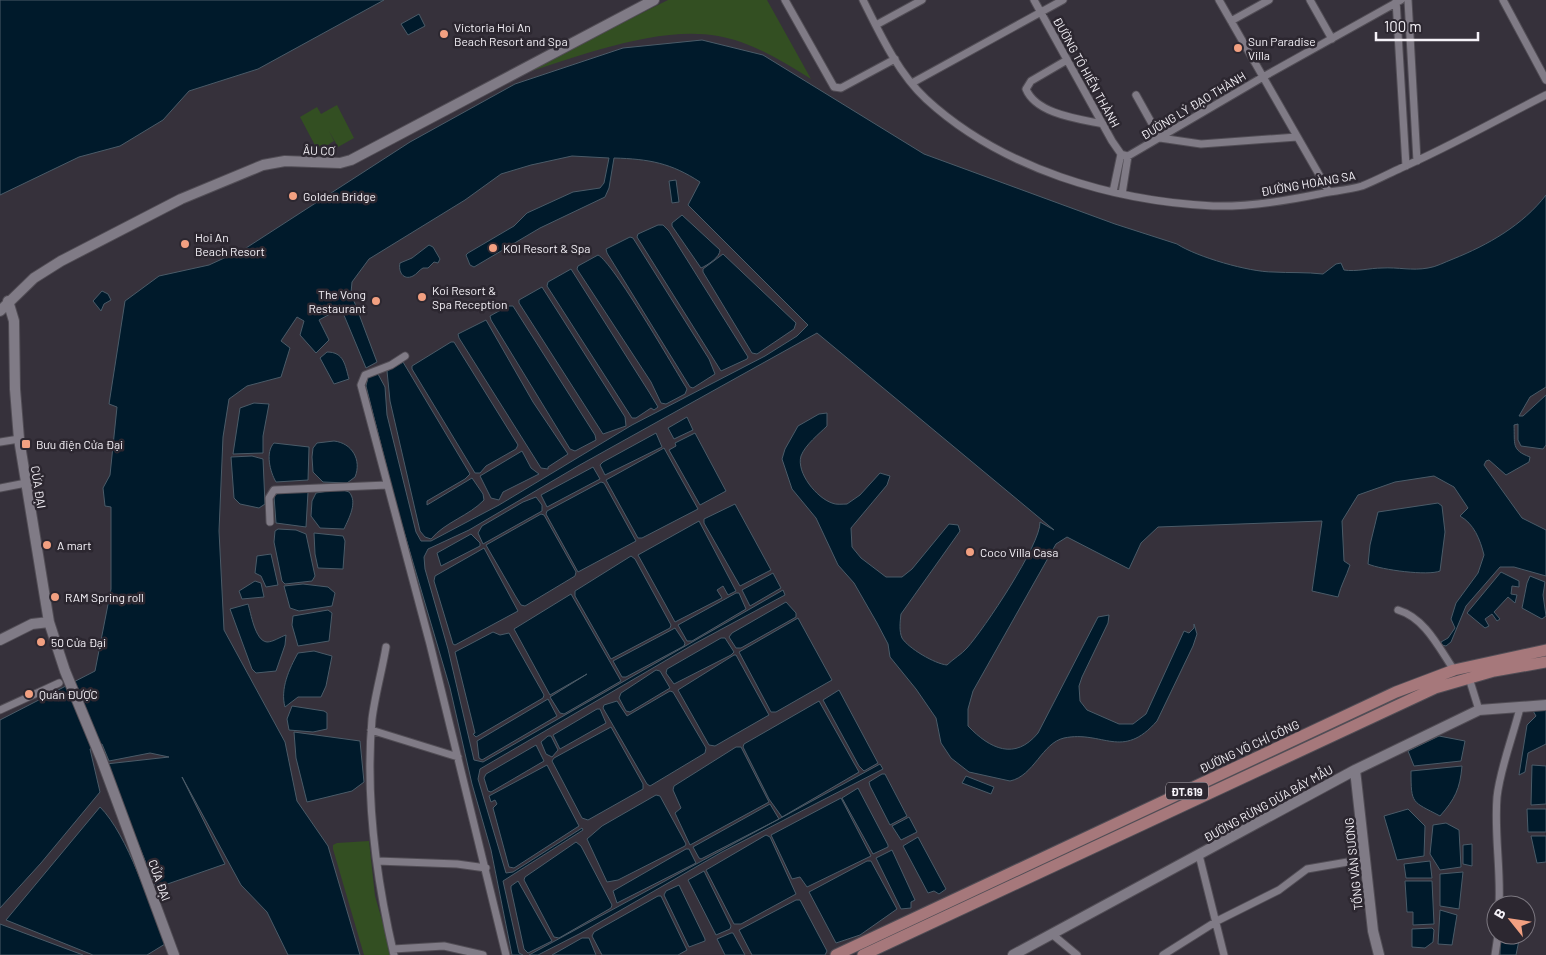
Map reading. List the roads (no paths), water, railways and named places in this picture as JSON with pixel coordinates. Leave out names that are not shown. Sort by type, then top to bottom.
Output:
[{"type":"main road","name":"ĐƯỜNG VÕ CHÍ CÔNG","points":[[863,955],[987,891],[1396,692],[1454,670],[1546,650]]},
{"type":"main road","name":"ĐƯỜNG VÕ CHÍ CÔNG","points":[[836,955],[987,891],[1435,688],[1469,678],[1546,662]]},
{"type":"street","name":"ÂU CƠ","points":[[0,311],[8,301],[34,278],[61,261],[181,198],[264,165],[285,161],[340,163],[350,160],[654,0]]},
{"type":"street","points":[[785,0],[834,87],[841,88],[895,59]]},
{"type":"street","name":"ĐƯỜNG HOÀNG SA","points":[[863,0],[895,59],[912,83],[926,99],[962,126],[1013,158],[1081,184],[1147,200],[1215,206],[1284,201],[1362,186],[1417,162],[1546,95]]},
{"type":"street","points":[[876,25],[922,0]]},
{"type":"street","name":"ĐƯỜNG TÔ HIẾN THÀNH","points":[[1034,0],[1103,124],[1125,155]]},
{"type":"street","points":[[912,83],[1063,0]]},
{"type":"street","points":[[1219,0],[1329,192]]},
{"type":"street","points":[[1231,22],[1269,0]]},
{"type":"street","points":[[1310,0],[1332,39]]},
{"type":"street","points":[[1408,0],[1417,162]]},
{"type":"street","points":[[1502,0],[1546,80]]},
{"type":"street","points":[[1398,1],[1406,166]]},
{"type":"street","name":"ĐƯỜNG LÝ ĐẠO THÀNH","points":[[1125,155],[1160,138],[1398,1]]},
{"type":"street","points":[[1067,60],[1031,81],[1026,89],[1030,98],[1050,110],[1103,124]]},
{"type":"street","points":[[1136,95],[1160,138],[1201,144],[1297,136]]},
{"type":"street","points":[[1113,192],[1125,155]]},
{"type":"street","points":[[1122,194],[1125,155]]},
{"type":"street","name":"CỬA ĐẠI","points":[[8,301],[14,321],[15,389],[19,439],[49,622],[66,674],[101,758],[174,955]]},
{"type":"street","points":[[405,356],[391,365],[365,375],[361,386],[458,756],[506,955]]},
{"type":"street","points":[[0,442],[19,439]]},
{"type":"street","points":[[0,488],[26,484]]},
{"type":"street","points":[[270,522],[269,498],[274,490],[387,485]]},
{"type":"street","points":[[1398,610],[1406,612],[1424,626],[1454,670]]},
{"type":"street","points":[[0,640],[32,624],[49,622]]},
{"type":"street","points":[[386,648],[372,730],[370,789],[380,892],[393,952],[444,946],[483,955]]},
{"type":"street","points":[[1469,678],[1479,710]]},
{"type":"street","points":[[0,710],[59,683]]},
{"type":"street","name":"ĐƯỜNG RỪNG DỪA BẢY MẪU","points":[[1018,954],[1355,770],[1479,710],[1546,705]]},
{"type":"street","points":[[1499,895],[1496,835],[1497,796],[1520,708]]},
{"type":"street","points":[[372,730],[458,756]]},
{"type":"street","name":"TỐNG VĂN SƯƠNG","points":[[1355,770],[1373,931],[1379,955]]},
{"type":"street","points":[[1199,855],[1224,955]]},
{"type":"street","points":[[1163,955],[1217,921],[1279,890],[1307,869],[1365,859]]},
{"type":"street","points":[[377,861],[457,864],[486,868]]},
{"type":"street","points":[[1054,934],[1077,955]]},
{"type":"water","points":[[0,0],[384,0],[258,69],[189,91],[163,120],[120,146],[79,157],[0,195]]},
{"type":"water","points":[[419,14],[425,26],[408,35],[401,24]]},
{"type":"water","points":[[702,40],[763,55],[924,154],[1115,224],[1177,244],[1210,259],[1237,267],[1273,272],[1323,274],[1336,264],[1341,263],[1344,270],[1431,267],[1492,241],[1527,216],[1546,195],[1546,387],[1530,397],[1519,416],[1523,416],[1546,395],[1546,445],[1543,449],[1521,446],[1518,440],[1518,424],[1514,425],[1515,446],[1520,452],[1530,457],[1529,462],[1506,475],[1489,460],[1484,465],[1522,518],[1546,530],[1546,576],[1514,567],[1500,567],[1466,606],[1451,642],[1446,646],[1442,645],[1441,642],[1448,638],[1455,628],[1451,619],[1456,603],[1478,573],[1484,555],[1476,532],[1460,516],[1468,508],[1454,487],[1434,476],[1395,482],[1358,495],[1342,521],[1344,561],[1350,565],[1338,597],[1312,591],[1322,521],[1158,527],[1141,543],[1129,569],[1067,537],[1056,544],[973,691],[968,709],[968,726],[976,734],[994,746],[1003,749],[1020,747],[1029,742],[1038,733],[1098,617],[1109,615],[1108,623],[1082,677],[1079,686],[1080,701],[1087,710],[1119,724],[1133,724],[1146,714],[1184,631],[1189,633],[1194,628],[1194,624],[1197,634],[1193,646],[1157,721],[1145,733],[1122,742],[1078,737],[1064,738],[1050,746],[1025,773],[1010,781],[969,772],[951,758],[941,743],[936,718],[890,657],[888,644],[854,583],[838,565],[816,518],[792,489],[782,459],[785,449],[798,426],[819,414],[827,413],[827,426],[803,452],[800,463],[809,484],[820,496],[832,503],[847,504],[860,495],[880,473],[890,476],[887,485],[851,528],[852,547],[861,558],[886,577],[902,577],[912,569],[949,524],[958,525],[960,531],[901,614],[900,632],[905,642],[922,655],[942,664],[947,665],[965,650],[986,623],[1022,567],[1038,533],[1040,522],[1054,530],[817,333],[578,466],[469,530],[428,549],[424,557],[425,569],[448,649],[474,760],[483,762],[783,590],[785,595],[694,644],[480,769],[478,779],[506,873],[513,872],[582,828],[583,830],[503,881],[519,953],[523,955],[512,955],[491,850],[472,784],[450,688],[397,508],[366,386],[368,377],[378,374],[385,387],[387,415],[416,532],[421,541],[431,541],[499,505],[632,425],[765,356],[797,336],[808,325],[688,205],[700,182],[679,170],[649,161],[614,158],[609,188],[605,197],[540,228],[474,267],[470,265],[466,255],[468,253],[514,226],[527,213],[573,192],[600,188],[604,183],[609,158],[572,156],[501,174],[465,200],[369,259],[352,282],[351,293],[377,362],[366,368],[341,308],[319,320],[329,340],[316,353],[300,335],[304,321],[297,317],[281,341],[290,348],[281,377],[247,386],[229,399],[223,437],[219,531],[224,630],[285,742],[297,801],[328,846],[360,955],[288,955],[267,912],[241,885],[182,777],[225,864],[156,888],[106,764],[169,757],[150,753],[109,761],[102,744],[90,749],[100,792],[41,863],[0,908],[0,720],[95,671],[111,589],[111,507],[105,506],[103,488],[110,475],[117,407],[109,404],[125,301],[159,276],[209,265],[246,248],[410,142],[515,84],[623,48]]},
{"type":"water","points":[[676,180],[679,202],[672,203],[669,181]]},
{"type":"water","points":[[682,215],[720,250],[716,258],[701,268],[672,226],[672,223]]},
{"type":"water","points":[[658,225],[663,225],[669,231],[748,357],[747,359],[721,371],[637,237],[638,234]]},
{"type":"water","points":[[630,237],[633,238],[709,359],[715,374],[693,388],[690,387],[607,253],[606,249]]},
{"type":"water","points":[[429,245],[433,247],[440,259],[438,263],[434,262],[428,268],[423,268],[413,276],[404,276],[401,272],[400,263],[412,258]]},
{"type":"water","points":[[723,254],[796,323],[794,329],[757,354],[752,353],[703,272],[703,269]]},
{"type":"water","points":[[598,255],[606,262],[643,317],[687,389],[685,394],[666,404],[661,403],[651,382],[577,269],[578,266]]},
{"type":"water","points":[[571,269],[658,407],[654,410],[651,408],[636,418],[632,418],[547,286],[548,282]]},
{"type":"water","points":[[542,287],[625,417],[626,426],[603,434],[519,303],[519,300]]},
{"type":"water","points":[[102,291],[108,294],[111,300],[104,304],[101,311],[93,301]]},
{"type":"water","points":[[508,306],[513,306],[595,435],[596,440],[575,451],[570,449],[491,320],[490,316]]},
{"type":"water","points":[[486,320],[533,402],[568,454],[548,467],[548,469],[541,468],[459,338],[458,334]]},
{"type":"water","points":[[454,342],[518,445],[516,449],[486,466],[480,473],[475,473],[412,369],[412,366]]},
{"type":"water","points":[[327,352],[337,354],[343,360],[349,379],[334,384],[320,358]]},
{"type":"water","points":[[403,362],[470,474],[465,479],[427,501],[427,505],[472,478],[483,494],[484,500],[478,506],[443,528],[431,539],[425,537],[420,531],[390,401],[387,371]]},
{"type":"water","points":[[254,403],[269,404],[263,436],[263,453],[233,454],[240,408]]},
{"type":"water","points":[[687,417],[693,430],[674,439],[668,428]]},
{"type":"water","points":[[656,433],[662,447],[605,475],[600,465],[603,462]]},
{"type":"water","points":[[695,433],[726,491],[700,505],[669,450],[676,446],[675,443]]},
{"type":"water","points":[[334,441],[346,445],[354,453],[356,459],[357,471],[355,477],[347,483],[323,482],[313,472],[313,448],[317,443]]},
{"type":"water","points":[[274,443],[309,447],[308,480],[276,482],[269,462],[271,447]]},
{"type":"water","points":[[664,448],[698,509],[642,538],[638,538],[606,480]]},
{"type":"water","points":[[522,451],[531,468],[539,474],[503,492],[499,500],[491,498],[480,476]]},
{"type":"water","points":[[252,456],[263,459],[265,504],[259,508],[240,504],[234,498],[231,457]]},
{"type":"water","points":[[593,467],[600,479],[547,507],[541,495]]},
{"type":"water","points":[[601,482],[604,483],[636,541],[578,572],[546,514],[547,511]]},
{"type":"water","points":[[340,489],[349,492],[353,500],[352,510],[344,529],[320,528],[311,516],[312,501],[316,493]]},
{"type":"water","points":[[308,492],[306,527],[276,523],[274,496],[278,493]]},
{"type":"water","points":[[536,497],[542,505],[542,511],[483,544],[478,533],[482,526],[523,502]]},
{"type":"water","points":[[1438,503],[1442,506],[1445,532],[1440,571],[1426,573],[1405,572],[1368,564],[1370,545],[1378,512]]},
{"type":"water","points":[[735,504],[771,570],[740,586],[704,523],[704,519]]},
{"type":"water","points":[[541,514],[544,515],[576,572],[575,576],[525,606],[521,605],[486,545]]},
{"type":"water","points":[[699,521],[736,591],[728,595],[723,586],[717,590],[722,598],[675,622],[638,555]]},
{"type":"water","points":[[278,529],[296,530],[306,534],[315,576],[312,581],[285,584],[282,581],[274,542],[275,531]]},
{"type":"water","points":[[314,533],[343,536],[345,541],[343,569],[318,568]]},
{"type":"water","points":[[471,534],[480,543],[480,546],[441,566],[437,553]]},
{"type":"water","points":[[484,548],[518,611],[455,645],[453,644],[434,581],[435,576]]},
{"type":"water","points":[[271,554],[278,585],[266,587],[261,576],[255,573],[257,556]]},
{"type":"water","points":[[631,556],[635,559],[671,625],[670,628],[611,659],[575,596],[575,591]]},
{"type":"water","points":[[1501,572],[1519,581],[1519,587],[1512,586],[1511,594],[1517,595],[1515,603],[1508,597],[1494,612],[1500,619],[1497,621],[1492,614],[1485,619],[1489,626],[1485,628],[1467,613]]},
{"type":"water","points":[[773,573],[781,588],[750,606],[742,590]]},
{"type":"water","points":[[1530,576],[1545,582],[1543,595],[1546,616],[1542,619],[1522,608]]},
{"type":"water","points":[[255,581],[261,583],[264,597],[242,599],[239,591]]},
{"type":"water","points":[[303,584],[328,587],[335,593],[332,606],[299,611],[290,608],[284,586]]},
{"type":"water","points":[[739,593],[746,609],[692,641],[687,641],[678,625]]},
{"type":"water","points":[[571,594],[621,681],[564,714],[560,713],[550,697],[587,674],[550,695],[514,629]]},
{"type":"water","points":[[786,602],[796,613],[796,617],[741,648],[736,648],[729,637],[732,633]]},
{"type":"water","points":[[248,604],[259,637],[269,642],[286,635],[285,645],[276,671],[256,673],[252,669],[230,609]]},
{"type":"water","points":[[328,610],[332,613],[329,641],[298,646],[292,625],[293,616]]},
{"type":"water","points":[[798,618],[832,680],[776,712],[771,712],[739,652]]},
{"type":"water","points":[[675,628],[685,643],[684,646],[626,677],[622,677],[613,661]]},
{"type":"water","points":[[493,632],[500,635],[509,633],[544,695],[543,698],[476,737],[473,734],[475,733],[455,652]]},
{"type":"water","points":[[721,638],[725,638],[734,652],[731,655],[674,684],[666,673],[667,669]]},
{"type":"water","points":[[314,651],[332,656],[326,686],[321,697],[298,697],[285,707],[285,686],[298,653]]},
{"type":"water","points":[[736,655],[769,715],[715,746],[709,745],[678,690]]},
{"type":"water","points":[[656,670],[660,671],[670,688],[630,712],[626,711],[619,698],[621,693]]},
{"type":"water","points":[[839,690],[878,763],[864,771],[859,766],[823,700]]},
{"type":"water","points":[[670,691],[673,692],[706,748],[705,753],[650,786],[647,784],[603,708],[604,705],[617,701],[627,716]]},
{"type":"water","points":[[548,699],[557,716],[482,760],[479,758],[477,741]]},
{"type":"water","points":[[819,701],[859,772],[782,817],[769,799],[743,747],[744,744]]},
{"type":"water","points":[[292,706],[324,711],[327,713],[327,729],[313,732],[289,730],[287,719]]},
{"type":"water","points":[[600,709],[606,723],[560,749],[553,735]]},
{"type":"water","points":[[1532,709],[1546,709],[1546,744],[1528,753],[1525,772],[1519,775],[1527,725],[1536,716]]},
{"type":"water","points":[[611,727],[643,784],[643,789],[588,820],[582,818],[552,761],[554,758]]},
{"type":"water","points":[[294,732],[360,741],[364,782],[352,791],[307,802],[296,758]]},
{"type":"water","points":[[548,736],[551,736],[558,750],[552,757],[546,754],[541,742]]},
{"type":"water","points":[[1439,736],[1465,741],[1461,761],[1414,766],[1408,751]]},
{"type":"water","points":[[536,745],[544,761],[491,792],[488,791],[484,778],[486,774]]},
{"type":"water","points":[[736,747],[741,747],[769,802],[690,845],[675,813],[681,808],[673,790],[674,786]]},
{"type":"water","points":[[880,764],[883,769],[722,852],[581,933],[538,955],[529,955]]},
{"type":"water","points":[[547,765],[579,826],[514,868],[509,867],[493,808],[497,804],[495,800],[491,802],[489,796]]},
{"type":"water","points":[[1532,765],[1546,766],[1546,804],[1531,805]]},
{"type":"water","points":[[1462,766],[1456,793],[1440,816],[1415,801],[1412,790],[1411,771]]},
{"type":"water","points":[[885,774],[907,816],[890,825],[869,782]]},
{"type":"water","points":[[966,776],[994,787],[991,794],[962,783]]},
{"type":"water","points":[[858,788],[888,845],[888,847],[873,854],[842,798]]},
{"type":"water","points":[[656,795],[660,796],[686,844],[685,846],[618,880],[607,882],[587,839],[602,826]]},
{"type":"water","points":[[841,798],[871,856],[807,887],[800,877],[792,879],[771,835]]},
{"type":"water","points":[[770,804],[779,819],[701,859],[699,858],[693,847]]},
{"type":"water","points":[[100,807],[110,819],[129,853],[165,944],[147,955],[93,955],[6,920]]},
{"type":"water","points":[[1408,809],[1425,826],[1424,856],[1397,860],[1384,816]]},
{"type":"water","points":[[1527,809],[1546,809],[1546,832],[1528,832]]},
{"type":"water","points":[[909,817],[917,832],[901,840],[892,826]]},
{"type":"water","points":[[1446,823],[1459,830],[1461,867],[1440,870],[1430,854],[1433,825]]},
{"type":"water","points":[[766,835],[770,837],[796,894],[741,924],[734,924],[706,870]]},
{"type":"water","points":[[1531,836],[1546,836],[1546,862],[1537,863]]},
{"type":"water","points":[[918,837],[946,889],[939,894],[934,891],[928,893],[903,846]]},
{"type":"water","points":[[576,842],[581,846],[612,905],[611,908],[559,938],[554,937],[524,880],[525,877]]},
{"type":"water","points":[[1472,844],[1472,866],[1463,864],[1463,845]]},
{"type":"water","points":[[689,849],[696,863],[617,903],[613,891]]},
{"type":"water","points":[[892,850],[915,900],[911,902],[911,908],[901,909],[876,858]]},
{"type":"water","points":[[867,861],[871,861],[897,909],[860,935],[836,943],[809,892]]},
{"type":"water","points":[[1430,861],[1432,878],[1406,878],[1404,864]]},
{"type":"water","points":[[704,871],[731,926],[730,929],[716,935],[688,880]]},
{"type":"water","points":[[1463,872],[1459,909],[1440,906],[1440,874]]},
{"type":"water","points":[[518,881],[552,941],[528,953],[524,949],[511,889],[511,886]]},
{"type":"water","points":[[1405,881],[1432,881],[1434,924],[1413,925],[1413,912],[1407,912]]},
{"type":"water","points":[[679,885],[705,939],[705,941],[689,947],[664,895],[666,891]]},
{"type":"water","points":[[661,896],[687,950],[678,955],[602,955],[592,936],[594,932]]},
{"type":"water","points":[[796,900],[800,900],[827,951],[825,955],[752,955],[739,930]]},
{"type":"water","points":[[1440,910],[1457,915],[1452,945],[1438,944]]},
{"type":"water","points":[[0,924],[83,955],[0,955]]},
{"type":"water","points":[[1432,928],[1434,930],[1433,942],[1425,948],[1412,947],[1412,929]]},
{"type":"water","points":[[733,933],[745,955],[725,955],[717,939]]},
{"type":"water","points":[[582,938],[589,938],[596,955],[552,955]]},
{"type":"water","points":[[1500,945],[1518,945],[1516,955],[1500,955]]},
{"type":"place","name":"Victoria Hoi An Beach Resort and Spa","points":[[444,34]]},
{"type":"place","name":"Sun Paradise Villa","points":[[1238,48]]},
{"type":"place","name":"Golden Bridge","points":[[293,196]]},
{"type":"place","name":"Hoi An Beach Resort","points":[[185,244]]},
{"type":"place","name":"KOI Resort & Spa","points":[[493,248]]},
{"type":"place","name":"Koi Resort & Spa Reception","points":[[422,297]]},
{"type":"place","name":"The Vong Restaurant","points":[[376,301]]},
{"type":"place","name":"Bưu điện Cửa Đại","points":[[26,444]]},
{"type":"place","name":"A mart","points":[[47,545]]},
{"type":"place","name":"Coco Villa Casa","points":[[970,552]]},
{"type":"place","name":"RAM Spring roll","points":[[55,597]]},
{"type":"place","name":"50 Cửa Đại","points":[[41,642]]},
{"type":"place","name":"Quán ĐƯỢC","points":[[29,694]]}]
